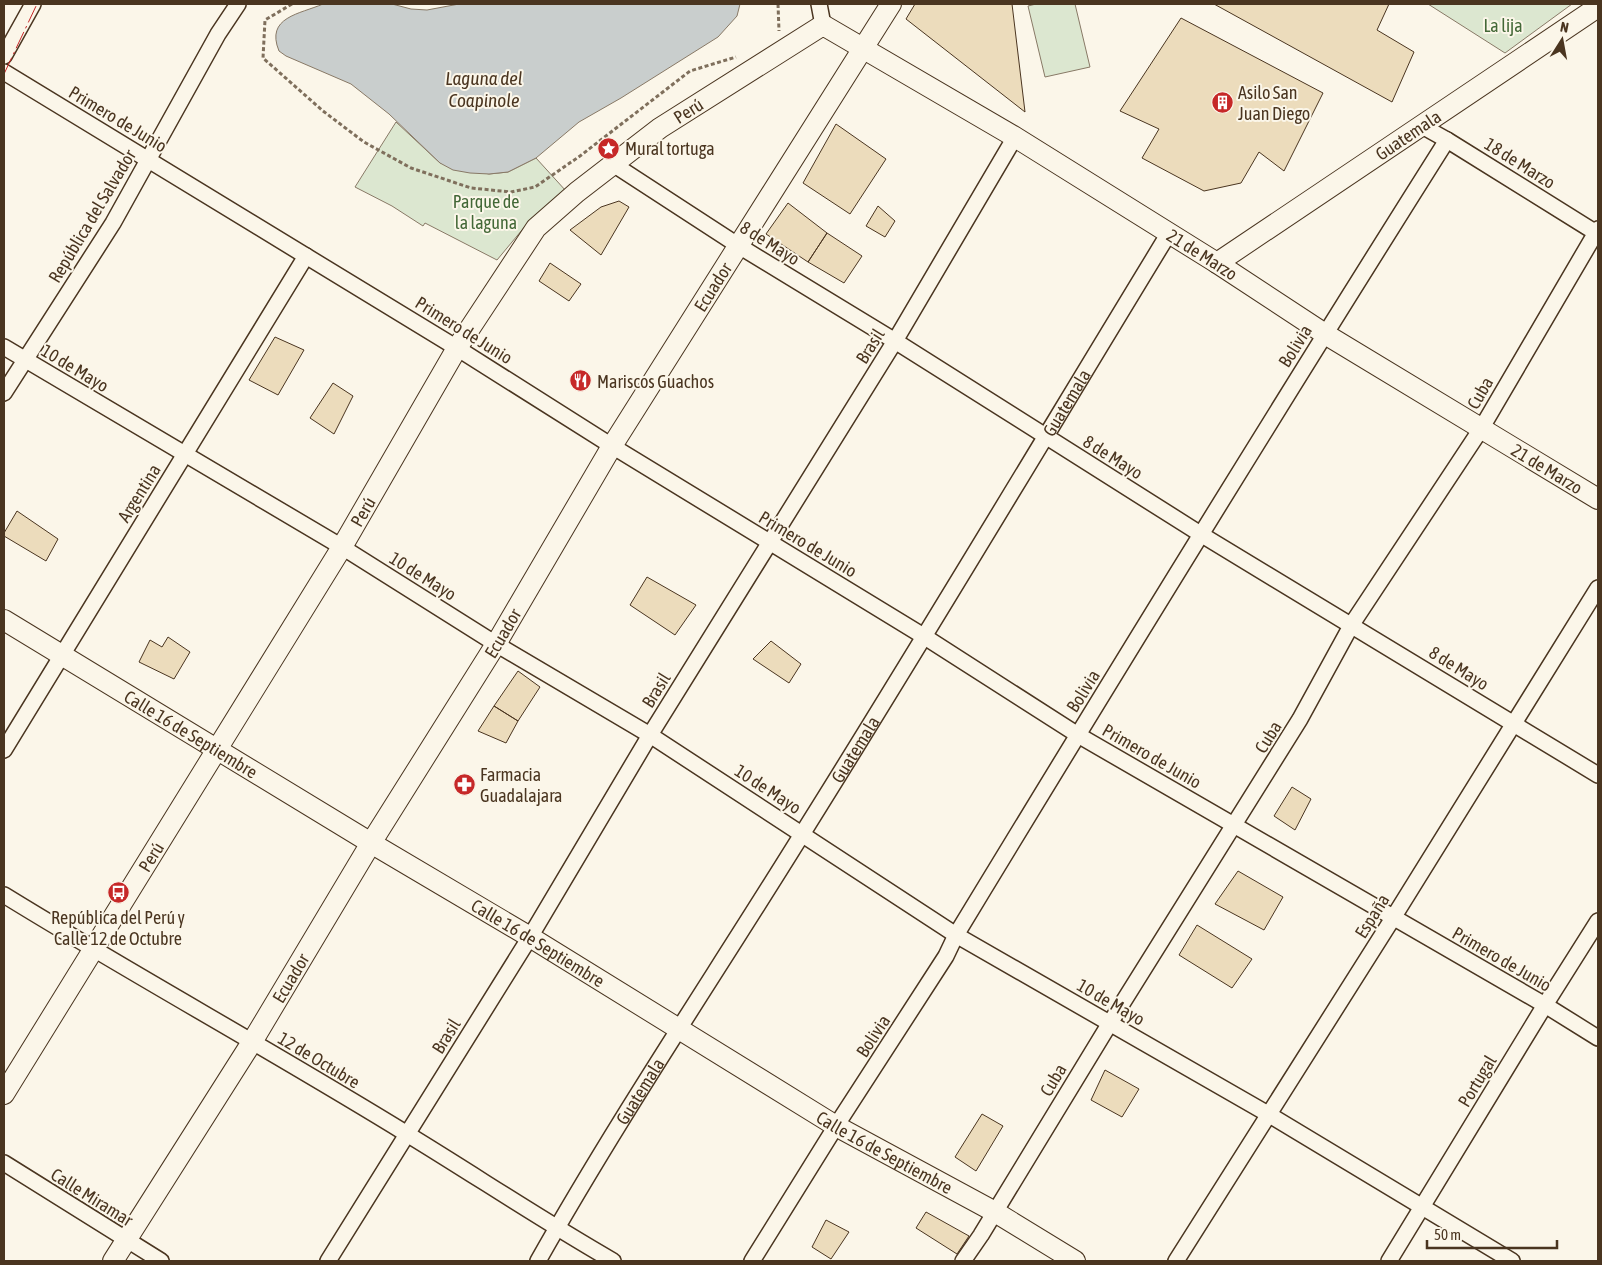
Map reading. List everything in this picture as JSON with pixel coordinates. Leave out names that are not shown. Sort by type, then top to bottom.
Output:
[{"type":"street","points":[[4,56],[33,4]]},
{"type":"street","name":"República del Salvador","points":[[4,393],[113,222],[218,34],[238,4]]},
{"type":"street","points":[[819,4],[823,25]]},
{"type":"street","name":"Ecuador","points":[[113,1261],[252,1042],[371,843],[496,644],[612,446],[891,4]]},
{"type":"street","name":"Guatemala","points":[[1217,263],[1598,7]]},
{"type":"street","name":"21 de Marzo","points":[[823,25],[1014,137],[1217,263],[1325,334],[1598,499]]},
{"type":"street","name":"Perú","points":[[4,1094],[342,547],[457,348],[536,228],[577,192],[660,128],[823,25]]},
{"type":"street","name":"Primero de Junio","points":[[4,72],[457,348],[612,446],[925,637],[1078,735],[1545,1005],[1598,1038]]},
{"type":"street","name":"18 de Marzo","points":[[1422,126],[1597,232]]},
{"type":"street","name":"Brasil","points":[[328,1261],[530,937],[650,735],[895,341],[1014,137]]},
{"type":"street","name":"Bolivia","points":[[752,1261],[836,1126],[946,956],[956,935],[1078,735],[1447,140]]},
{"type":"street","name":"8 de Mayo","points":[[613,164],[739,246],[895,341],[1202,535],[1352,624],[1598,775]]},
{"type":"street","name":"Cuba","points":[[963,1261],[1300,719],[1352,624],[1481,429],[1597,232]]},
{"type":"street","name":"Guatemala","points":[[538,1261],[556,1228],[680,1028],[925,637],[1169,233]]},
{"type":"street","name":"Argentina","points":[[4,750],[306,256]]},
{"type":"street","name":"10 de Mayo","points":[[4,347],[342,547],[496,644],[650,735],[956,935],[1268,1114],[1421,1208],[1512,1261]]},
{"type":"street","name":"España","points":[[1176,1261],[1393,918],[1598,588]]},
{"type":"street","name":"Calle 16 de Septiembre","points":[[4,620],[680,1028],[836,1126],[995,1212],[1075,1261]]},
{"type":"street","name":"12 de Octubre","points":[[4,895],[93,950],[407,1134],[556,1228],[613,1261]]},
{"type":"street","name":"Portugal","points":[[1389,1261],[1545,1005],[1598,922]]},
{"type":"street","name":"Calle Miramar","points":[[4,1163],[160,1261]]},
{"type":"path","points":[[292,4],[265,20],[263,58],[323,111],[364,142],[411,168],[471,188],[511,192],[535,187],[580,156],[690,72],[740,55]]},
{"type":"path","points":[[778,4],[779,38]]},
{"type":"green space","points":[[1036,4],[1075,4],[1090,67],[1045,77],[1028,6]]},
{"type":"green space","name":"La lija","points":[[1428,4],[1572,4],[1505,53]]},
{"type":"green space","name":"Parque de la laguna","points":[[396,122],[440,163],[489,174],[508,172],[536,158],[566,191],[532,218],[497,260],[425,223],[423,226],[392,206],[355,187]]},
{"type":"water","name":"Laguna del Coapinole","points":[[323,4],[392,4],[411,9],[427,10],[459,4],[740,4],[737,16],[718,37],[579,122],[536,158],[508,172],[489,174],[453,170],[440,163],[389,114],[351,84],[286,56],[279,51],[276,40],[277,31],[281,24],[295,14]]},
{"type":"building","points":[[915,4],[1012,4],[1025,112],[906,19]]},
{"type":"building","points":[[1214,4],[1389,4],[1377,30],[1414,52],[1392,102]]},
{"type":"building","name":"Asilo San Juan Diego","points":[[1181,18],[1323,93],[1284,171],[1259,152],[1241,183],[1204,191],[1142,158],[1159,129],[1120,111]]},
{"type":"building","points":[[836,124],[886,159],[850,214],[803,183]]},
{"type":"building","points":[[619,201],[629,207],[601,255],[570,230],[601,207]]},
{"type":"building","points":[[788,203],[827,233],[808,262],[766,234]]},
{"type":"building","points":[[878,206],[895,221],[885,237],[866,226]]},
{"type":"building","points":[[827,233],[862,256],[844,283],[808,262]]},
{"type":"building","points":[[550,263],[581,284],[569,301],[539,281]]},
{"type":"building","points":[[275,337],[304,350],[278,395],[249,380]]},
{"type":"building","points":[[333,383],[353,396],[334,434],[310,418]]},
{"type":"building","points":[[17,511],[58,539],[46,561],[4,536]]},
{"type":"building","points":[[647,577],[696,605],[675,635],[630,605]]},
{"type":"building","points":[[168,637],[190,652],[174,679],[139,662],[150,640],[162,647]]},
{"type":"building","points":[[771,641],[801,664],[789,683],[753,659]]},
{"type":"building","points":[[518,671],[540,687],[518,721],[494,706]]},
{"type":"building","points":[[494,706],[518,721],[506,743],[478,731]]},
{"type":"building","points":[[1292,787],[1311,799],[1295,830],[1274,816]]},
{"type":"building","points":[[1238,871],[1283,897],[1264,930],[1215,904]]},
{"type":"building","points":[[1197,925],[1252,959],[1232,988],[1179,955]]},
{"type":"building","points":[[1105,1070],[1139,1089],[1122,1117],[1091,1100]]},
{"type":"building","points":[[982,1114],[1003,1126],[976,1171],[955,1157]]},
{"type":"building","points":[[926,1212],[969,1236],[957,1254],[916,1228]]},
{"type":"building","points":[[826,1220],[849,1232],[831,1259],[812,1247]]},
{"type":"power","points":[[4,74],[37,4]]},
{"type":"place","name":"Asilo San Juan Diego","points":[[1222,102]]},
{"type":"place","name":"Mural tortuga","points":[[609,148]]},
{"type":"place","name":"Mariscos Guachos","points":[[581,381]]},
{"type":"place","name":"Farmacia Guadalajara","points":[[464,784]]},
{"type":"place","name":"República del Perú y Calle 12 de Octubre","points":[[118,892]]}]
